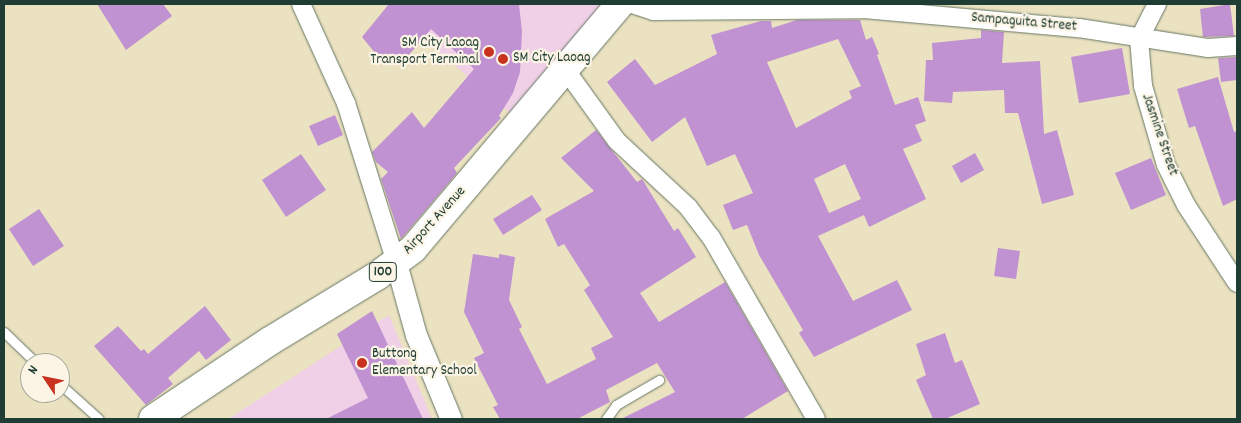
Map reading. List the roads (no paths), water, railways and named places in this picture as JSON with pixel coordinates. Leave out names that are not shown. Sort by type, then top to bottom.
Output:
[{"type":"main road","name":"Airport Avenue","points":[[153,419],[396,262],[430,230],[620,5]]},
{"type":"street","points":[[301,4],[346,103],[396,262],[416,335],[451,419]]},
{"type":"street","points":[[1139,39],[1157,4]]},
{"type":"street","name":"Sampaguita Street","points":[[620,5],[654,11],[864,9],[1079,28],[1139,39],[1208,48],[1237,46]]},
{"type":"street","name":"Jasmine Street","points":[[1139,39],[1143,86],[1166,165],[1186,205],[1237,283]]},
{"type":"street","points":[[565,69],[617,141],[688,207],[711,237],[816,419]]},
{"type":"lane","points":[[4,332],[26,353]]},
{"type":"lane","points":[[606,419],[616,404],[659,380]]},
{"type":"lane","points":[[70,393],[99,419]]},
{"type":"place","name":"SM City Laoag Transport Terminal","points":[[489,52]]},
{"type":"place","name":"SM City Laoag","points":[[503,59]]},
{"type":"place","name":"Buttong Elementary School","points":[[362,363]]}]
